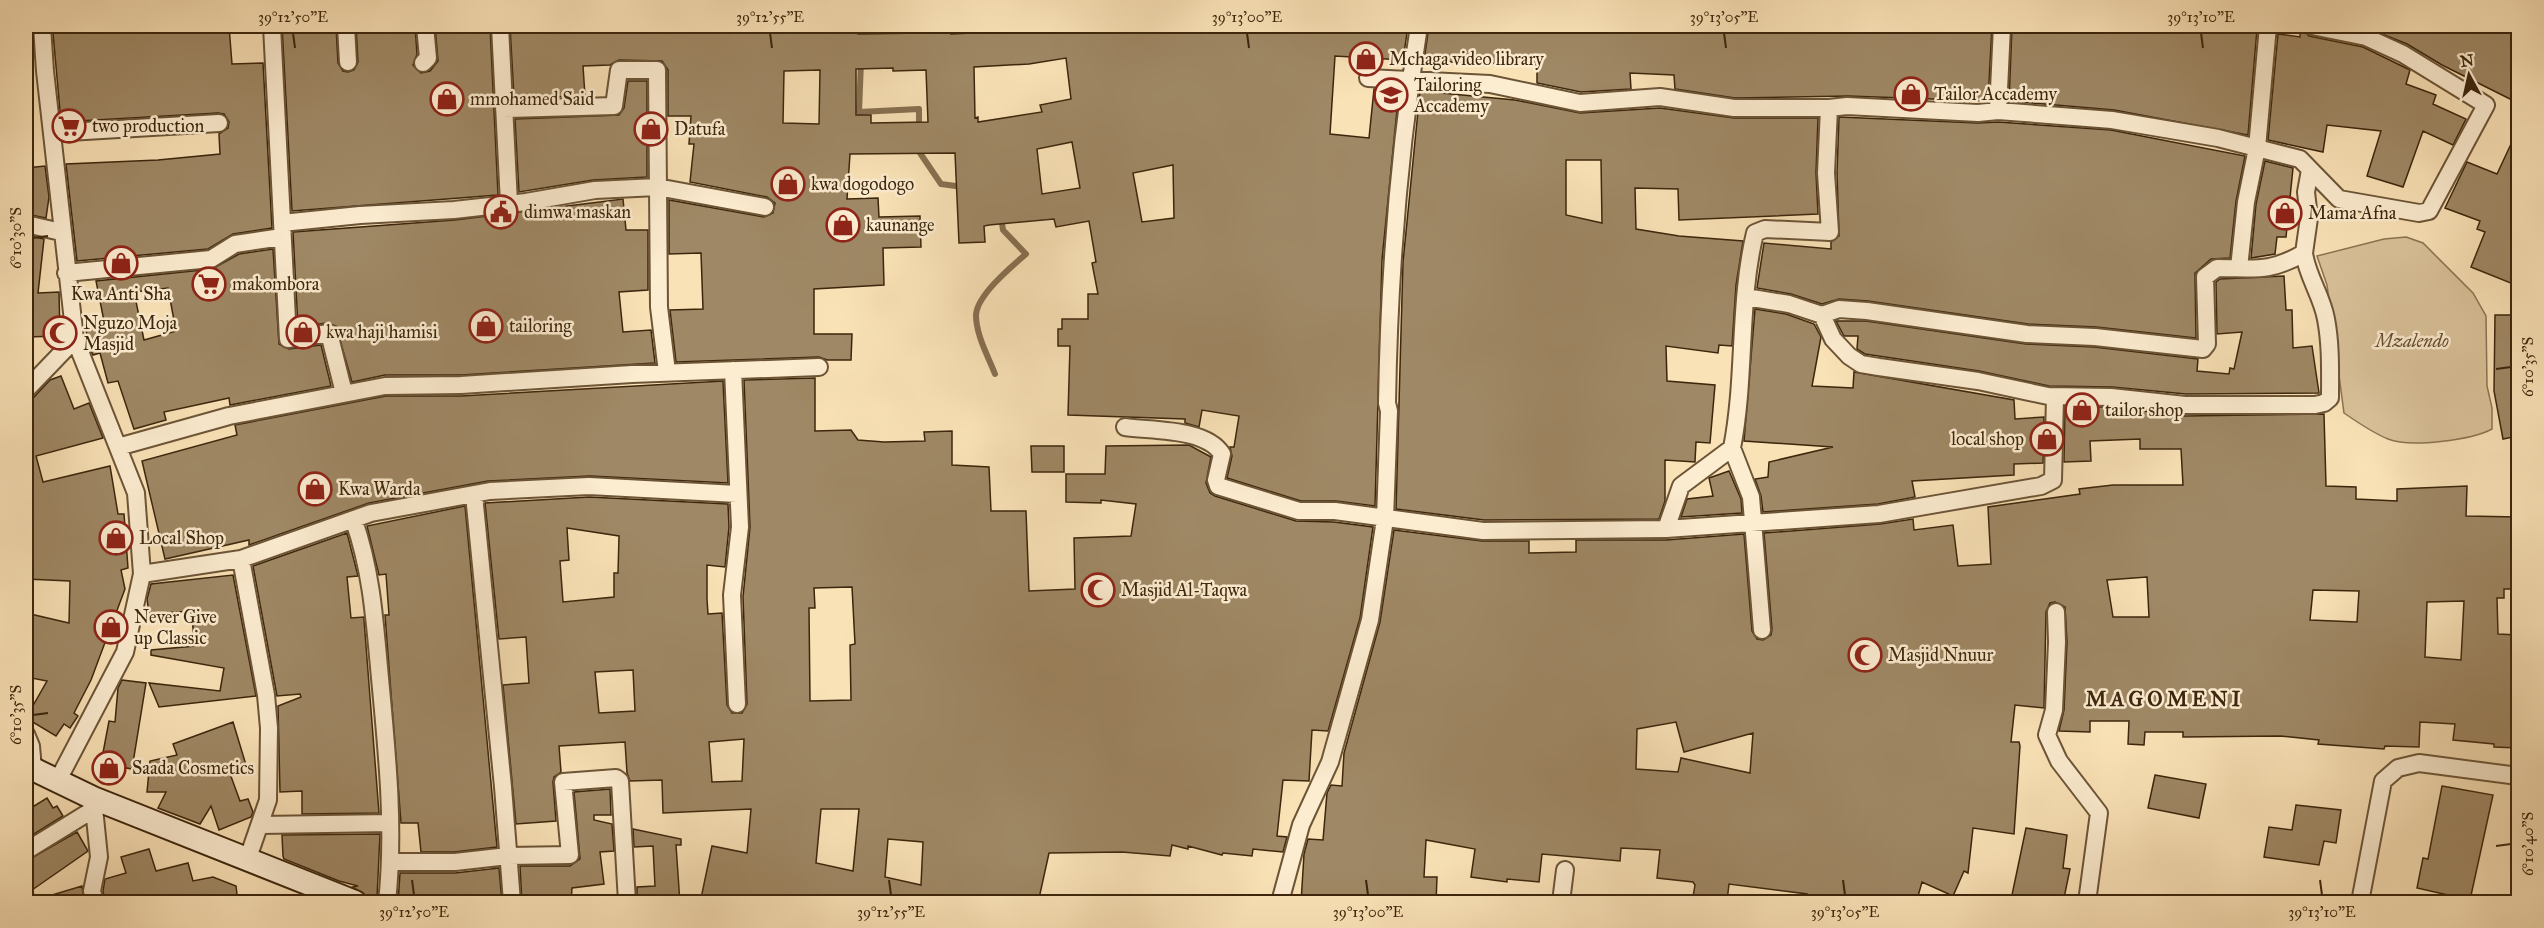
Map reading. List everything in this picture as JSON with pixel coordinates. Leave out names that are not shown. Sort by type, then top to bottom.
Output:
[{"type":"main road","points":[[29,769],[58,780],[94,803],[248,858],[355,903]]},
{"type":"street","points":[[42,26],[66,273],[75,339],[136,493],[141,574],[125,652],[58,780]]},
{"type":"street","points":[[272,26],[288,339],[329,333],[344,393]]},
{"type":"street","points":[[346,26],[348,62]]},
{"type":"street","points":[[423,63],[428,58],[425,26]]},
{"type":"street","points":[[500,26],[509,203]]},
{"type":"street","points":[[1280,903],[1300,825],[1330,762],[1364,641],[1385,519],[1389,411],[1387,403],[1388,314],[1410,79],[1419,26]]},
{"type":"street","points":[[1998,111],[2002,26]]},
{"type":"street","points":[[2239,268],[2246,202],[2257,148],[2268,26]]},
{"type":"street","points":[[1368,78],[1490,84],[1580,103],[1660,97],[1734,108],[1847,106],[1998,111],[2112,120],[2218,138],[2300,159],[2339,199],[2424,213],[2429,210],[2486,105],[2403,54],[2366,38],[2313,26]]},
{"type":"street","points":[[504,109],[614,106],[619,70],[657,70],[660,137],[657,187],[659,307],[667,372]]},
{"type":"street","points":[[1762,630],[1751,497],[1732,448],[1739,412],[1746,297],[1755,233],[1765,229],[1830,232],[1826,173],[1829,108]]},
{"type":"street","points":[[52,133],[219,123]]},
{"type":"street","points":[[1822,315],[1833,339],[1849,356],[1861,364],[1978,381],[2055,397],[2111,397],[2185,405],[2243,403],[2277,407],[2324,404],[2330,398],[2326,318],[2306,267],[2304,253],[2309,218],[2306,192],[2310,170]]},
{"type":"street","points":[[66,273],[211,259],[235,244],[282,230],[509,203],[595,190],[657,187],[765,207]]},
{"type":"street","points":[[26,224],[62,232]]},
{"type":"street","points":[[1746,297],[1789,304],[1822,315],[1839,309],[1867,311],[2027,334],[2095,337],[2203,349],[2207,344],[2205,277],[2217,268],[2266,269],[2286,264],[2304,253]]},
{"type":"street","points":[[26,390],[75,339]]},
{"type":"street","points":[[118,447],[229,416],[385,386],[546,381],[667,372],[819,367]]},
{"type":"street","points":[[733,370],[739,543],[732,576],[737,704]]},
{"type":"street","points":[[1125,427],[1190,435],[1218,447],[1222,454],[1216,480],[1218,486],[1299,511],[1335,511],[1482,531],[1666,529],[1879,514],[2041,486],[2053,480],[2055,397]]},
{"type":"street","points":[[1666,529],[1681,486],[1732,448]]},
{"type":"street","points":[[141,574],[241,558],[401,506],[490,491],[589,486],[737,494]]},
{"type":"street","points":[[474,495],[512,903]]},
{"type":"street","points":[[354,521],[364,549],[371,587],[384,721],[390,822],[387,903]]},
{"type":"street","points":[[241,558],[266,695],[269,728],[268,800],[248,858]]},
{"type":"street","points":[[2056,612],[2054,710],[2047,735],[2059,761],[2099,813],[2087,903]]},
{"type":"street","points":[[26,734],[31,746],[29,769]]},
{"type":"street","points":[[2360,903],[2383,781],[2398,768],[2419,763],[2518,776]]},
{"type":"street","points":[[390,862],[455,862],[508,856],[570,855],[564,782],[619,779],[627,903]]},
{"type":"street","points":[[26,851],[94,803],[99,857],[92,891],[95,903]]},
{"type":"street","points":[[261,825],[390,822]]},
{"type":"street","points":[[1561,903],[1565,870]]},
{"type":"street","points":[[26,899],[28,903]]},
{"type":"green space","name":"Mzalendo","points":[[2406,237],[2423,243],[2473,293],[2486,316],[2487,386],[2492,408],[2492,429],[2483,433],[2441,442],[2398,442],[2377,434],[2344,413],[2327,285],[2317,256],[2384,239]]},
{"type":"building","points":[[61,26],[79,26],[80,29],[110,26],[229,26],[232,64],[263,63],[272,228],[233,234],[208,249],[77,261],[66,164],[158,160],[220,154],[219,134],[228,128],[229,122],[224,114],[218,113],[61,122],[53,33],[61,32]]},
{"type":"building","points":[[282,26],[336,26],[338,63],[343,71],[348,72],[354,70],[358,62],[356,26],[415,26],[417,54],[413,65],[421,73],[430,71],[438,61],[435,26],[490,26],[498,195],[292,211]]},
{"type":"building","points":[[510,26],[858,26],[858,34],[922,33],[922,26],[952,26],[951,34],[1041,30],[1040,26],[1248,26],[1247,29],[1282,33],[1282,26],[1408,26],[1403,60],[1335,56],[1330,134],[1369,138],[1374,89],[1399,90],[1382,260],[1375,506],[1336,501],[1301,501],[1227,478],[1232,456],[1230,447],[1234,447],[1239,416],[1202,410],[1199,427],[1185,423],[1185,419],[1068,415],[1070,346],[1058,346],[1058,329],[1062,329],[1062,319],[1088,319],[1088,294],[1098,294],[1092,263],[1096,262],[1089,221],[1056,227],[1054,219],[989,225],[984,226],[985,242],[959,243],[955,153],[850,154],[847,199],[878,198],[879,217],[920,216],[921,247],[883,248],[884,285],[814,289],[814,334],[852,334],[851,360],[827,360],[819,357],[676,362],[670,310],[703,309],[701,253],[669,254],[669,200],[764,217],[773,213],[775,203],[767,197],[690,182],[694,144],[689,144],[691,116],[668,116],[668,70],[662,61],[619,60],[610,65],[583,66],[585,96],[514,98]],"holes":[[[1066,58],[1071,99],[1040,105],[1042,112],[978,122],[978,117],[975,118],[974,67],[1029,64]],[[856,69],[926,70],[928,122],[871,123],[871,115],[856,115]],[[820,70],[819,124],[783,123],[784,71]],[[1072,142],[1080,188],[1042,194],[1037,149]],[[1173,165],[1174,218],[1142,222],[1133,173]]]},
{"type":"building","points":[[1429,26],[1706,26],[1706,28],[1734,26],[1992,26],[1988,101],[1848,96],[1735,98],[1675,89],[1674,75],[1630,73],[1631,89],[1581,92],[1537,83],[1537,65],[1424,61]]},
{"type":"building","points":[[2012,26],[2228,26],[2257,29],[2248,135],[2114,110],[2009,101]]},
{"type":"building","points":[[2300,26],[2309,36],[2363,47],[2410,70],[2406,84],[2436,95],[2433,104],[2466,119],[2453,145],[2423,131],[2403,187],[2367,176],[2381,131],[2327,125],[2323,152],[2268,140],[2278,34],[2300,37]]},
{"type":"building","points":[[2362,26],[2518,26],[2518,103],[2442,65],[2407,44]]},
{"type":"building","points":[[628,81],[647,81],[647,177],[593,180],[519,192],[515,119],[619,115],[624,108]]},
{"type":"building","points":[[1420,91],[1515,100],[1580,113],[1660,108],[1734,118],[1818,118],[1816,173],[1818,214],[1679,220],[1678,189],[1635,188],[1636,229],[1679,236],[1743,241],[1736,285],[1732,346],[1719,345],[1718,353],[1666,346],[1667,381],[1715,385],[1710,443],[1696,442],[1695,462],[1665,460],[1665,501],[1659,519],[1484,520],[1396,509],[1403,262]],"holes":[[[1566,160],[1601,160],[1602,223],[1566,215]]]},
{"type":"building","points":[[1839,117],[1998,122],[2111,130],[2245,156],[2236,201],[2230,258],[2211,259],[2195,273],[2196,338],[2096,327],[2028,324],[1868,301],[1839,299],[1822,304],[1791,294],[1757,288],[1764,243],[1831,249],[1831,242],[1839,236],[1837,173]]},
{"type":"building","points":[[2518,129],[2518,286],[2471,267],[2485,232],[2477,229],[2480,221],[2445,208],[2467,162],[2497,174]]},
{"type":"building","points":[[2265,161],[2293,168],[2286,237],[2277,237],[2275,254],[2251,258],[2256,204]]},
{"type":"building","points":[[45,166],[49,197],[46,218],[26,214],[26,168]]},
{"type":"building","points":[[623,199],[626,230],[648,230],[648,290],[619,292],[623,332],[651,330],[655,363],[461,375],[385,375],[352,382],[336,326],[327,323],[298,327],[293,232],[455,220]]},
{"type":"building","points":[[26,235],[44,239],[38,293],[59,292],[60,336],[26,337]]},
{"type":"building","points":[[273,249],[279,344],[289,349],[321,345],[331,386],[230,405],[229,398],[164,412],[166,420],[134,429],[118,381],[108,383],[100,353],[93,355],[90,349],[86,330],[105,326],[96,281],[212,269],[239,254]],"holes":[[[168,288],[176,331],[144,340],[134,292]]]},
{"type":"building","points":[[2284,276],[2286,310],[2292,310],[2293,348],[2312,346],[2319,393],[2186,394],[2112,387],[2049,386],[1979,371],[1865,354],[1857,349],[1858,336],[1844,336],[1836,321],[1866,321],[2026,344],[2094,347],[2198,359],[2197,371],[2229,374],[2230,368],[2234,369],[2242,332],[2217,334],[2216,282],[2220,279]]},
{"type":"building","points":[[1755,309],[1786,314],[1814,324],[1821,337],[1812,386],[1853,388],[1854,372],[2014,400],[2015,419],[2044,417],[2043,463],[2014,464],[2014,475],[1912,481],[1915,497],[1878,504],[1763,512],[1761,496],[1755,479],[1768,477],[1769,462],[1833,447],[1744,441]]},
{"type":"building","points":[[2495,315],[2518,315],[2518,436],[2503,439],[2494,391]]},
{"type":"building","points":[[61,376],[74,409],[89,403],[103,438],[36,456],[43,482],[110,466],[118,514],[124,514],[128,568],[121,570],[125,589],[91,680],[74,713],[78,716],[70,728],[64,724],[56,736],[26,718],[47,681],[26,677],[26,613],[69,623],[70,581],[26,579],[26,400],[34,397],[50,380]]},
{"type":"building","points":[[815,378],[815,431],[851,430],[858,440],[884,442],[925,441],[924,432],[952,431],[952,465],[989,467],[991,511],[1026,511],[1029,591],[1075,589],[1074,538],[1131,536],[1136,504],[1101,500],[1101,503],[1066,502],[1066,474],[1105,474],[1106,446],[1189,445],[1211,457],[1206,483],[1210,493],[1215,496],[1296,521],[1334,522],[1373,527],[1360,618],[1328,731],[1312,730],[1309,781],[1283,780],[1277,836],[1287,837],[1283,852],[1253,849],[1252,856],[1223,853],[1222,855],[1188,846],[1188,849],[1172,845],[1170,856],[1122,852],[1049,853],[1038,903],[700,903],[712,846],[747,853],[751,809],[663,813],[662,780],[630,781],[627,773],[625,742],[559,746],[561,772],[554,777],[553,782],[556,821],[516,824],[503,685],[529,683],[526,637],[499,639],[485,503],[589,497],[728,504],[729,527],[725,567],[707,565],[708,614],[722,613],[727,705],[732,713],[742,713],[747,704],[743,597],[750,527],[744,380]],"holes":[[[567,528],[619,536],[618,573],[614,573],[614,597],[563,602],[560,561],[569,560]],[[852,587],[855,644],[850,645],[851,700],[810,701],[809,608],[815,608],[814,588]],[[633,670],[635,711],[599,713],[595,672]],[[744,739],[742,781],[712,782],[709,742]],[[821,809],[859,809],[853,871],[816,863]],[[888,839],[923,842],[921,885],[885,877]]]},
{"type":"building","points":[[723,381],[728,483],[590,476],[488,481],[369,503],[249,545],[249,540],[165,559],[142,461],[237,435],[235,425],[386,396],[461,396]]},
{"type":"building","points":[[2065,407],[2110,407],[2185,416],[2324,414],[2326,486],[2356,487],[2356,499],[2397,501],[2397,489],[2467,486],[2466,516],[2518,517],[2518,589],[2504,589],[2504,598],[2497,598],[2498,634],[2518,635],[2518,748],[2494,747],[2494,744],[2453,740],[2455,724],[2420,722],[2419,747],[2385,746],[2384,749],[2318,744],[2319,740],[2280,736],[2183,737],[2183,732],[2145,732],[2144,745],[2128,744],[2129,721],[2090,721],[2090,732],[2059,731],[2064,710],[2067,642],[2065,607],[2055,602],[2050,603],[2046,612],[2044,708],[2015,705],[2011,742],[2019,742],[2020,746],[2014,834],[1973,828],[1968,873],[1964,871],[1953,896],[1922,882],[1918,896],[1914,895],[1912,903],[1805,903],[1807,894],[1729,884],[1727,901],[1718,898],[1717,903],[1692,903],[1695,885],[1693,882],[1657,878],[1660,850],[1621,848],[1620,861],[1542,854],[1539,882],[1507,879],[1507,882],[1471,877],[1475,849],[1426,840],[1424,877],[1437,877],[1436,903],[1301,903],[1304,854],[1308,839],[1323,840],[1327,793],[1331,785],[1342,786],[1344,753],[1380,622],[1394,530],[1482,541],[1529,541],[1529,553],[1576,552],[1576,540],[1666,540],[1744,534],[1752,631],[1757,639],[1763,640],[1771,635],[1772,629],[1764,533],[1880,524],[1913,519],[1914,530],[1953,525],[1958,566],[1991,564],[1988,507],[2080,494],[2079,489],[2113,485],[2183,485],[2181,449],[2140,449],[2140,439],[2090,441],[2091,461],[2064,462]],"holes":[[[2147,577],[2149,617],[2113,617],[2107,580]],[[2313,590],[2359,591],[2357,622],[2310,620]],[[2464,601],[2461,660],[2425,657],[2427,602]],[[1676,722],[1684,752],[1753,733],[1750,773],[1681,758],[1678,772],[1636,769],[1637,729]]]},
{"type":"building","points":[[1031,446],[1064,446],[1064,472],[1032,472]]},
{"type":"building","points":[[1729,471],[1741,499],[1742,513],[1681,517],[1687,499],[1713,496],[1709,478]]},
{"type":"building","points":[[465,506],[497,847],[454,852],[421,852],[418,823],[401,823],[385,615],[389,615],[386,574],[379,575],[367,526]]},
{"type":"building","points":[[347,533],[358,576],[347,577],[351,618],[364,617],[379,813],[302,814],[302,791],[280,792],[278,706],[301,697],[300,694],[277,696],[253,566]]},
{"type":"building","points":[[233,575],[256,696],[159,707],[149,683],[220,691],[224,668],[151,655],[151,650],[195,646],[191,611],[149,614],[147,599],[151,584]]},
{"type":"building","points":[[122,680],[146,683],[132,769],[105,764],[106,758],[102,758],[109,721],[115,722],[118,688]]},
{"type":"building","points":[[233,722],[246,765],[229,771],[240,801],[248,799],[253,812],[251,817],[219,830],[211,806],[200,824],[158,808],[166,792],[147,792],[150,761],[177,755],[173,744]]},
{"type":"building","points":[[2155,775],[2206,784],[2199,818],[2148,808]]},
{"type":"building","points":[[2442,786],[2493,795],[2470,900],[2417,888],[2423,858],[2428,859]]},
{"type":"building","points":[[610,789],[611,815],[594,815],[594,820],[612,824],[614,851],[600,852],[604,884],[572,888],[571,903],[522,903],[520,866],[570,866],[580,859],[574,792]]},
{"type":"building","points":[[47,798],[53,808],[57,806],[63,816],[26,839],[26,811]]},
{"type":"building","points":[[2296,805],[2341,810],[2336,843],[2324,841],[2319,865],[2264,857],[2269,827],[2292,830]]},
{"type":"building","points":[[2026,828],[2067,835],[2063,868],[2070,869],[2063,903],[2012,895]]},
{"type":"building","points":[[633,829],[681,839],[681,845],[676,845],[680,903],[637,903],[637,887],[655,886],[653,846],[634,847]]},
{"type":"building","points":[[77,832],[88,851],[32,890],[29,889],[26,881],[26,861]]},
{"type":"building","points":[[380,834],[377,897],[367,897],[353,887],[358,886],[339,881],[284,859],[283,856],[282,835]]},
{"type":"building","points":[[149,849],[156,871],[188,863],[193,881],[213,877],[236,886],[238,903],[105,903],[103,891],[105,879],[126,873],[121,857]]},
{"type":"building","points":[[499,868],[502,903],[398,903],[400,873],[455,873]]},
{"type":"building","points":[[82,886],[84,903],[43,903],[42,898]]},
{"type":"waterway","points":[[862,40],[863,26]]},
{"type":"waterway","points":[[861,62],[859,112],[919,109],[919,128]]},
{"type":"waterway","points":[[920,147],[920,153],[941,184],[963,187]]},
{"type":"waterway","points":[[995,374],[978,330],[976,315],[978,307],[996,282],[1026,254],[1003,230],[1001,217]]},
{"type":"place","name":"Mchaga video library","points":[[1366,59]]},
{"type":"place","name":"Tailor Accademy","points":[[1911,94]]},
{"type":"place","name":"Tailoring Accademy","points":[[1391,95]]},
{"type":"place","name":"mmohamed Said","points":[[447,99]]},
{"type":"place","name":"two production","points":[[69,126]]},
{"type":"place","name":"Datufa","points":[[651,129]]},
{"type":"place","name":"kwa dogodogo","points":[[788,184]]},
{"type":"place","name":"dimwa maskan","points":[[501,212]]},
{"type":"place","name":"Mama Afna","points":[[2285,213]]},
{"type":"place","name":"kaunange","points":[[843,225]]},
{"type":"place","name":"Kwa Anti Sha","points":[[121,263]]},
{"type":"place","name":"makombora","points":[[209,284]]},
{"type":"place","name":"tailoring","points":[[486,326]]},
{"type":"place","name":"kwa haji hamisi","points":[[303,332]]},
{"type":"place","name":"Nguzo Moja Masjid","points":[[60,333]]},
{"type":"place","name":"tailor shop","points":[[2082,410]]},
{"type":"place","name":"local shop","points":[[2047,439]]},
{"type":"place","name":"Kwa Warda","points":[[315,489]]},
{"type":"place","name":"Local Shop","points":[[116,538]]},
{"type":"place","name":"Masjid Al-Taqwa","points":[[1098,590]]},
{"type":"place","name":"Never Give up Classic","points":[[111,627]]},
{"type":"place","name":"Masjid Nnuur","points":[[1865,655]]},
{"type":"place","name":"Saada Cosmetics","points":[[109,768]]},
{"type":"district","name":"M A G O M E N I","points":[[2163,699]]}]
